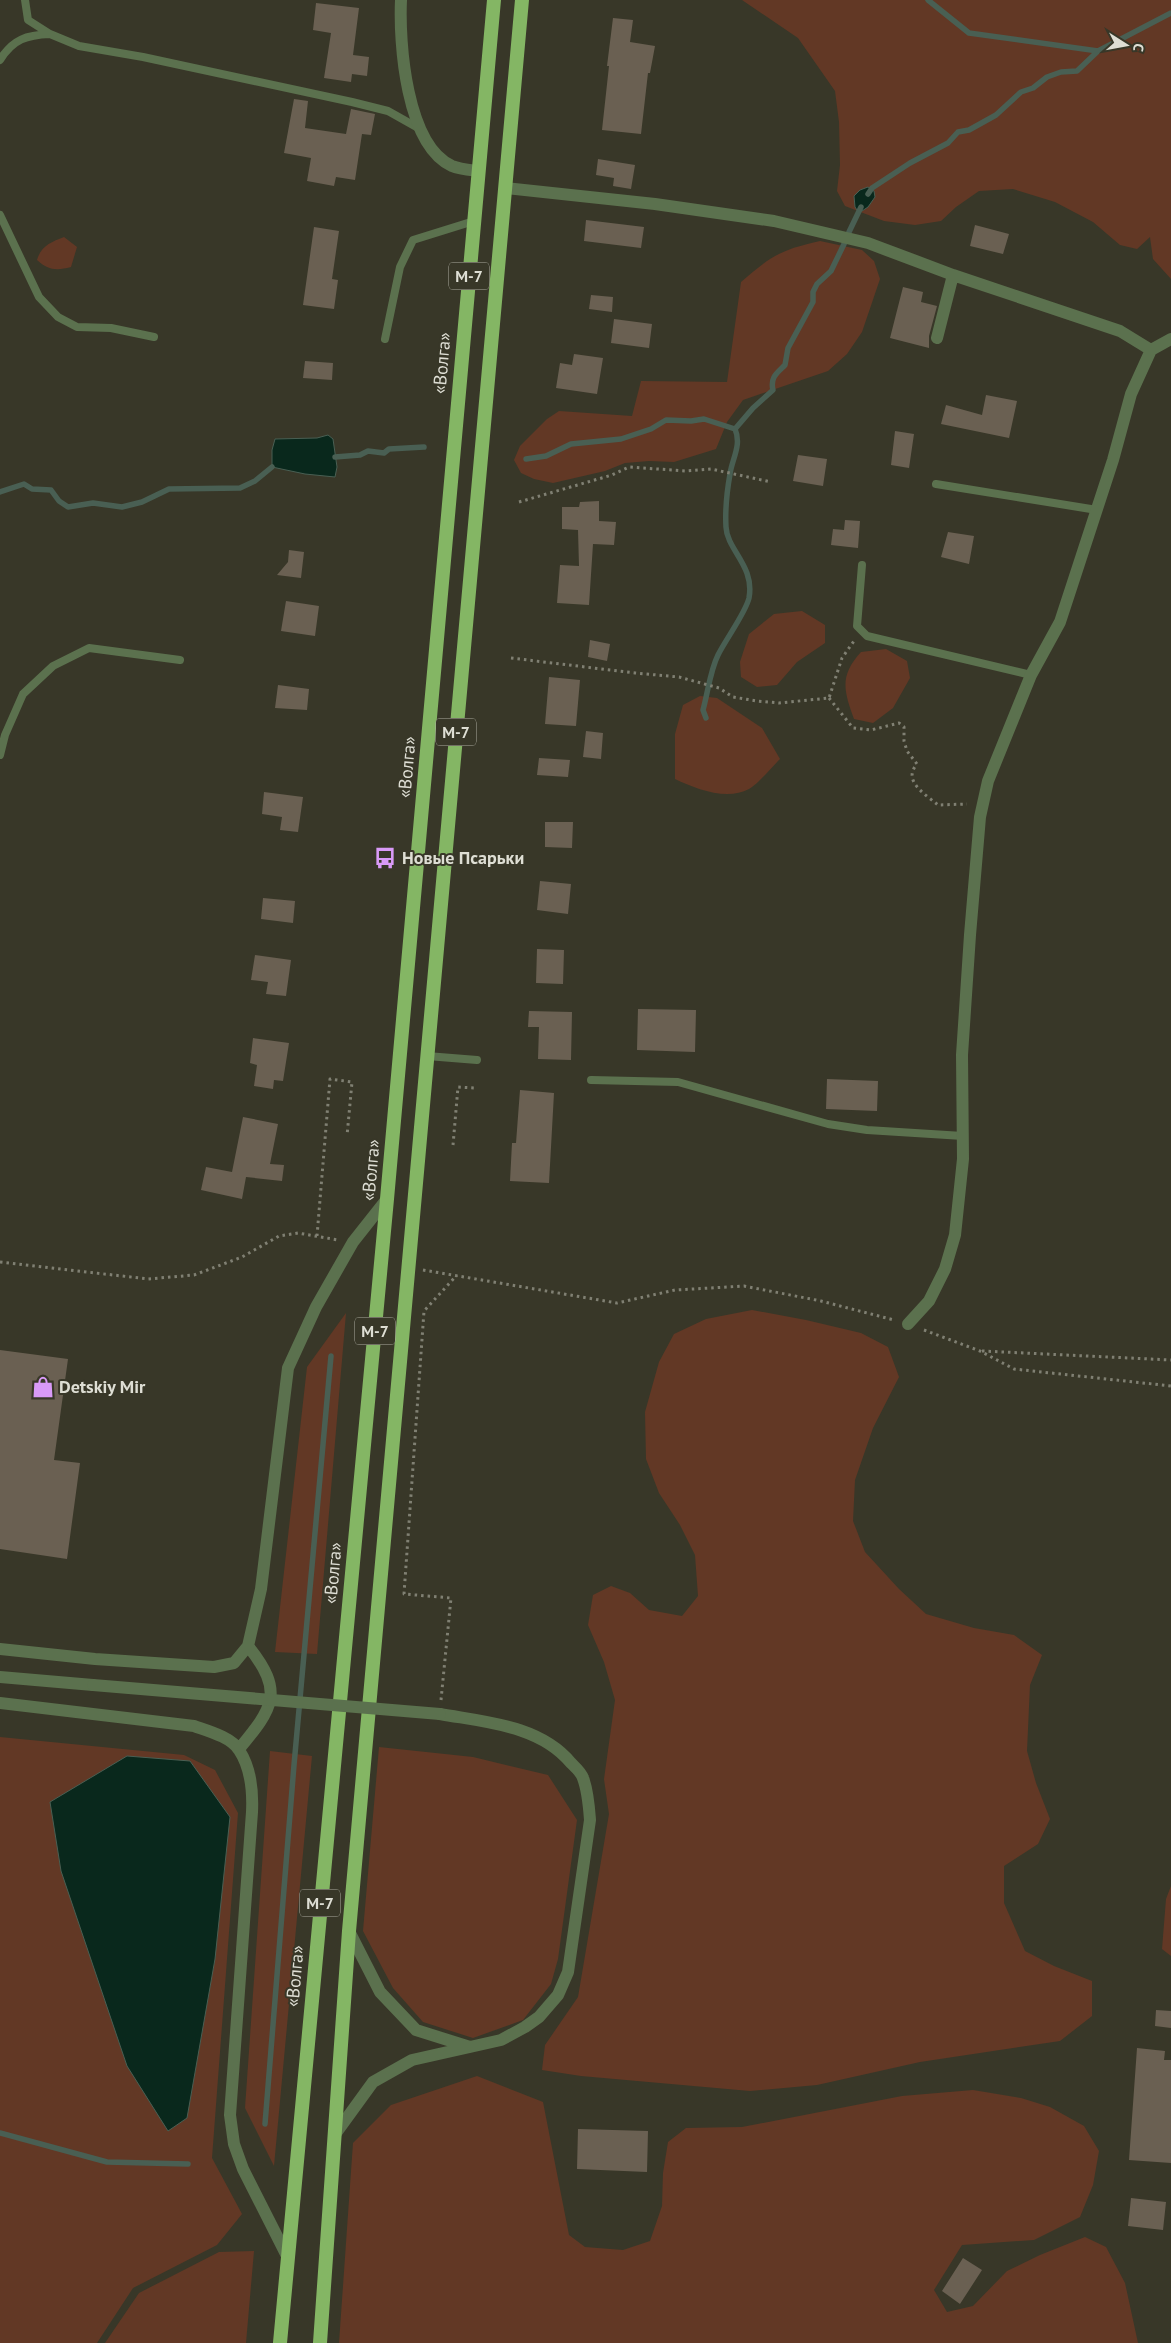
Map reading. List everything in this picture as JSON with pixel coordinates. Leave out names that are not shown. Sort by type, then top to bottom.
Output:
[{"type":"highway","name":"«Волга»","points":[[280,2343],[387,1199],[494,0]]},
{"type":"highway","name":"М-7","points":[[320,2343],[349,1931],[522,0]]},
{"type":"street","points":[[400,0],[399,32],[406,81],[421,130],[432,150],[452,166],[478,171]]},
{"type":"street","points":[[505,188],[655,204],[774,221],[868,243],[953,275],[1120,331],[1151,350]]},
{"type":"street","points":[[937,338],[953,275]]},
{"type":"street","points":[[908,1324],[929,1301],[945,1269],[955,1235],[964,1159],[962,1055],[980,817],[988,781],[1031,675],[1060,622],[1113,460],[1130,394],[1151,350],[1171,339]]},
{"type":"street","points":[[0,1649],[94,1659],[214,1667],[234,1662],[248,1646],[261,1589],[288,1368],[316,1307],[354,1242],[387,1199]]},
{"type":"street","points":[[238,1749],[266,1716],[270,1700],[269,1681],[264,1665],[248,1646]]},
{"type":"street","points":[[0,1677],[440,1710],[504,1725],[533,1735],[564,1754],[583,1776],[589,1801],[590,1820],[568,1972],[558,1995],[539,2017],[501,2040],[473,2048],[412,2060],[373,2082],[336,2133]]},
{"type":"street","points":[[0,1703],[194,1726],[218,1735],[238,1749],[249,1775],[252,1791],[252,1812],[230,2114],[234,2144],[243,2169],[287,2256]]},
{"type":"street","points":[[349,1931],[380,1992],[416,2030],[473,2048]]},
{"type":"lane","points":[[24,0],[28,20],[50,34],[79,46],[230,74],[388,111],[421,130]]},
{"type":"lane","points":[[0,60],[7,48],[28,35],[50,34]]},
{"type":"lane","points":[[0,216],[39,297],[58,317],[77,327],[111,328],[154,337]]},
{"type":"lane","points":[[385,339],[400,267],[413,240],[474,221]]},
{"type":"lane","points":[[936,484],[1097,510]]},
{"type":"lane","points":[[862,566],[857,626],[867,636],[1031,675]]},
{"type":"lane","points":[[0,755],[5,735],[23,694],[53,666],[89,648],[180,660]]},
{"type":"lane","points":[[427,1056],[477,1060]]},
{"type":"lane","points":[[591,1080],[678,1082],[828,1124],[867,1130],[963,1136]]},
{"type":"path","points":[[519,502],[612,475],[628,467],[686,471],[711,470],[771,482]]},
{"type":"path","points":[[829,698],[842,658],[852,642],[863,633]]},
{"type":"path","points":[[511,658],[635,674],[680,676],[719,688],[733,697],[757,701],[779,703],[829,698]]},
{"type":"path","points":[[829,698],[854,728],[871,730],[899,723],[904,727],[904,741],[907,751],[917,764],[912,770],[911,776],[914,784],[938,805],[983,803]]},
{"type":"path","points":[[317,1236],[330,1079],[352,1082],[347,1136]]},
{"type":"path","points":[[453,1145],[458,1087],[474,1088]]},
{"type":"path","points":[[0,1262],[148,1279],[194,1275],[242,1257],[278,1236],[298,1233],[354,1242]]},
{"type":"path","points":[[408,1268],[616,1303],[675,1290],[744,1286],[821,1301],[908,1324],[980,1351],[1014,1370],[1171,1386]]},
{"type":"path","points":[[440,1710],[451,1598],[404,1594],[424,1310],[457,1275]]},
{"type":"path","points":[[980,1351],[1171,1360]]},
{"type":"shaded area","points":[[742,0],[1171,0],[1171,279],[1153,259],[1150,237],[1137,249],[1120,245],[1093,222],[1055,202],[1013,189],[979,191],[956,207],[941,221],[915,225],[884,221],[845,206],[837,191],[840,165],[839,122],[835,91],[798,38]]},
{"type":"shaded area","points":[[868,187],[874,191],[875,197],[868,207],[859,213],[855,207],[854,196],[860,190]]},
{"type":"shaded area","points":[[64,237],[77,247],[71,267],[52,269],[37,260],[44,248]]},
{"type":"shaded area","points":[[820,241],[862,250],[874,261],[880,279],[862,332],[847,354],[828,371],[743,400],[727,422],[716,449],[674,462],[649,461],[625,463],[605,471],[553,483],[534,479],[521,473],[514,460],[520,446],[547,419],[559,411],[632,416],[641,381],[727,382],[741,282],[777,255]]},
{"type":"shaded area","points":[[328,435],[333,439],[337,467],[335,477],[305,474],[272,467],[272,450],[275,439],[317,438]]},
{"type":"shaded area","points":[[802,611],[825,625],[825,643],[797,662],[777,685],[757,687],[741,677],[740,662],[749,634],[774,614]]},
{"type":"shaded area","points":[[886,649],[907,661],[910,678],[893,708],[873,723],[854,719],[846,692],[846,676],[849,669],[861,652]]},
{"type":"shaded area","points":[[700,696],[717,698],[762,728],[780,759],[753,787],[731,794],[721,794],[702,790],[675,779],[675,734],[683,705]]},
{"type":"shaded area","points":[[752,1310],[861,1333],[888,1347],[899,1377],[873,1428],[855,1480],[853,1521],[865,1552],[899,1589],[926,1614],[974,1628],[1014,1635],[1042,1655],[1030,1685],[1027,1751],[1036,1783],[1050,1819],[1038,1844],[1004,1866],[1004,1903],[1025,1951],[1054,1966],[1092,1981],[1092,2016],[1060,2041],[920,2062],[817,2085],[750,2091],[581,2076],[542,2070],[545,2045],[578,1997],[609,1814],[604,1779],[615,1700],[604,1662],[588,1625],[593,1595],[611,1586],[630,1593],[649,1610],[682,1616],[698,1596],[695,1555],[680,1525],[659,1493],[646,1459],[645,1412],[659,1362],[674,1334],[706,1319]]},
{"type":"shaded area","points":[[346,1313],[317,1654],[275,1652],[307,1367]]},
{"type":"shaded area","points":[[0,1737],[184,1755],[215,1770],[238,1813],[212,2158],[242,2214],[217,2245],[133,2288],[97,2343],[0,2343]]},
{"type":"shaded area","points":[[379,1747],[473,1757],[548,1775],[577,1820],[558,1959],[551,1984],[523,2020],[473,2038],[423,2022],[393,1988],[363,1931]]},
{"type":"shaded area","points":[[270,1751],[312,1756],[274,2166],[245,2108]]},
{"type":"shaded area","points":[[127,1756],[190,1761],[230,1817],[215,1959],[187,2118],[168,2131],[127,2066],[61,1871],[50,1802]]},
{"type":"shaded area","points":[[1171,1886],[1171,1956],[1162,1949],[1166,1899]]},
{"type":"shaded area","points":[[477,2076],[543,2102],[569,2235],[585,2247],[623,2250],[650,2241],[662,2206],[663,2173],[668,2142],[686,2128],[742,2127],[902,2096],[973,2090],[1021,2098],[1050,2107],[1084,2126],[1099,2151],[1093,2185],[1080,2217],[1034,2240],[962,2245],[934,2290],[947,2312],[973,2306],[1007,2271],[1085,2237],[1106,2247],[1125,2283],[1138,2343],[339,2343],[353,2143],[391,2105]]},
{"type":"shaded area","points":[[254,2251],[246,2343],[105,2343],[139,2293],[219,2252]]},
{"type":"building","points":[[316,3],[359,8],[353,55],[369,57],[367,76],[352,74],[351,82],[324,78],[331,33],[313,30]]},
{"type":"building","points":[[613,18],[633,20],[630,42],[655,46],[650,73],[648,73],[641,134],[602,130]]},
{"type":"building","points":[[294,99],[308,101],[305,128],[346,134],[351,109],[375,114],[371,135],[362,134],[355,180],[336,177],[334,186],[307,181],[311,158],[284,153]]},
{"type":"building","points":[[598,159],[635,165],[631,189],[613,186],[614,178],[596,175]]},
{"type":"building","points":[[586,220],[644,227],[641,248],[584,241]]},
{"type":"building","points":[[975,225],[1009,234],[1003,254],[970,246]]},
{"type":"building","points":[[314,227],[339,231],[332,279],[338,280],[334,309],[303,305]]},
{"type":"building","points":[[903,287],[923,292],[921,302],[937,306],[929,336],[929,348],[890,338]]},
{"type":"building","points":[[591,295],[613,297],[612,312],[589,309]]},
{"type":"building","points":[[614,319],[652,324],[649,348],[611,343]]},
{"type":"building","points":[[574,354],[603,358],[597,394],[556,388],[560,363],[572,365]]},
{"type":"building","points":[[305,361],[333,363],[332,380],[303,378]]},
{"type":"building","points":[[986,395],[1017,401],[1009,438],[941,424],[946,405],[982,415]]},
{"type":"building","points":[[895,431],[914,434],[909,468],[891,465]]},
{"type":"building","points":[[798,455],[827,459],[823,486],[793,481]]},
{"type":"building","points":[[599,501],[599,521],[616,522],[614,545],[593,544],[589,605],[557,603],[560,565],[579,566],[578,530],[562,529],[562,507],[579,507],[580,502]]},
{"type":"building","points":[[845,520],[860,521],[858,548],[831,545],[833,529],[844,530]]},
{"type":"building","points":[[948,532],[974,536],[969,564],[941,557]]},
{"type":"building","points":[[289,550],[304,552],[301,578],[277,575],[288,562]]},
{"type":"building","points":[[286,601],[319,606],[315,636],[281,631]]},
{"type":"building","points":[[590,640],[610,644],[607,661],[588,657]]},
{"type":"building","points":[[549,677],[580,680],[576,726],[545,724]]},
{"type":"building","points":[[278,685],[309,689],[307,710],[275,708]]},
{"type":"building","points":[[586,731],[603,733],[601,759],[583,757]]},
{"type":"building","points":[[539,758],[570,760],[568,777],[537,775]]},
{"type":"building","points":[[264,792],[303,797],[298,832],[280,830],[282,817],[262,814]]},
{"type":"building","points":[[545,822],[573,822],[572,848],[545,847]]},
{"type":"building","points":[[540,881],[571,884],[568,914],[537,910]]},
{"type":"building","points":[[263,898],[295,901],[293,923],[261,919]]},
{"type":"building","points":[[537,949],[564,950],[563,984],[536,983]]},
{"type":"building","points":[[255,955],[291,960],[286,996],[266,994],[268,982],[251,980]]},
{"type":"building","points":[[638,1009],[696,1010],[695,1052],[637,1050]]},
{"type":"building","points":[[529,1011],[572,1012],[571,1060],[538,1059],[539,1027],[528,1027]]},
{"type":"building","points":[[253,1038],[289,1043],[283,1081],[274,1080],[273,1089],[254,1086],[257,1065],[250,1063]]},
{"type":"building","points":[[827,1079],[878,1081],[877,1111],[826,1109]]},
{"type":"building","points":[[520,1090],[554,1093],[549,1183],[510,1181],[512,1143],[516,1143]]},
{"type":"building","points":[[243,1117],[278,1124],[270,1164],[284,1165],[282,1181],[246,1177],[242,1199],[201,1190],[206,1167],[232,1172]]},
{"type":"building","points":[[0,1350],[68,1359],[54,1460],[80,1463],[67,1559],[0,1549]]},
{"type":"building","points":[[1156,2010],[1171,2011],[1171,2028],[1155,2026]]},
{"type":"building","points":[[1137,2048],[1165,2051],[1164,2060],[1171,2060],[1171,2163],[1129,2160]]},
{"type":"building","points":[[578,2129],[648,2131],[647,2172],[577,2169]]},
{"type":"building","points":[[1131,2198],[1166,2202],[1163,2230],[1128,2226]]},
{"type":"building","points":[[963,2258],[982,2270],[960,2304],[942,2291]]},
{"type":"waterway","points":[[928,0],[969,33],[1098,51],[1171,13]]},
{"type":"waterway","points":[[868,194],[872,188],[910,163],[948,143],[958,132],[969,130],[996,115],[1021,92],[1033,88],[1047,77],[1061,72],[1077,71],[1098,51]]},
{"type":"waterway","points":[[849,232],[861,207]]},
{"type":"waterway","points":[[735,429],[753,408],[773,390],[773,378],[785,365],[788,348],[813,302],[813,292],[817,284],[831,271],[845,242]]},
{"type":"waterway","points":[[526,459],[546,456],[571,444],[621,439],[651,429],[666,420],[691,421],[704,419],[735,429],[737,446],[728,487],[726,527],[731,543],[748,577],[750,587],[749,598],[744,611],[715,661],[703,710],[706,718]]},
{"type":"waterway","points":[[335,457],[360,455],[368,451],[384,453],[389,449],[424,447]]},
{"type":"waterway","points":[[0,492],[24,484],[32,489],[51,490],[59,501],[68,507],[93,503],[122,507],[142,502],[169,489],[240,488],[255,481],[272,467]]},
{"type":"waterway","points":[[265,2124],[294,1765],[331,1356]]},
{"type":"waterway","points":[[0,2133],[107,2162],[188,2164]]},
{"type":"place","name":"Новые Псарьки","points":[[385,858]]},
{"type":"place","name":"Detskiy Mir","points":[[43,1387]]}]
